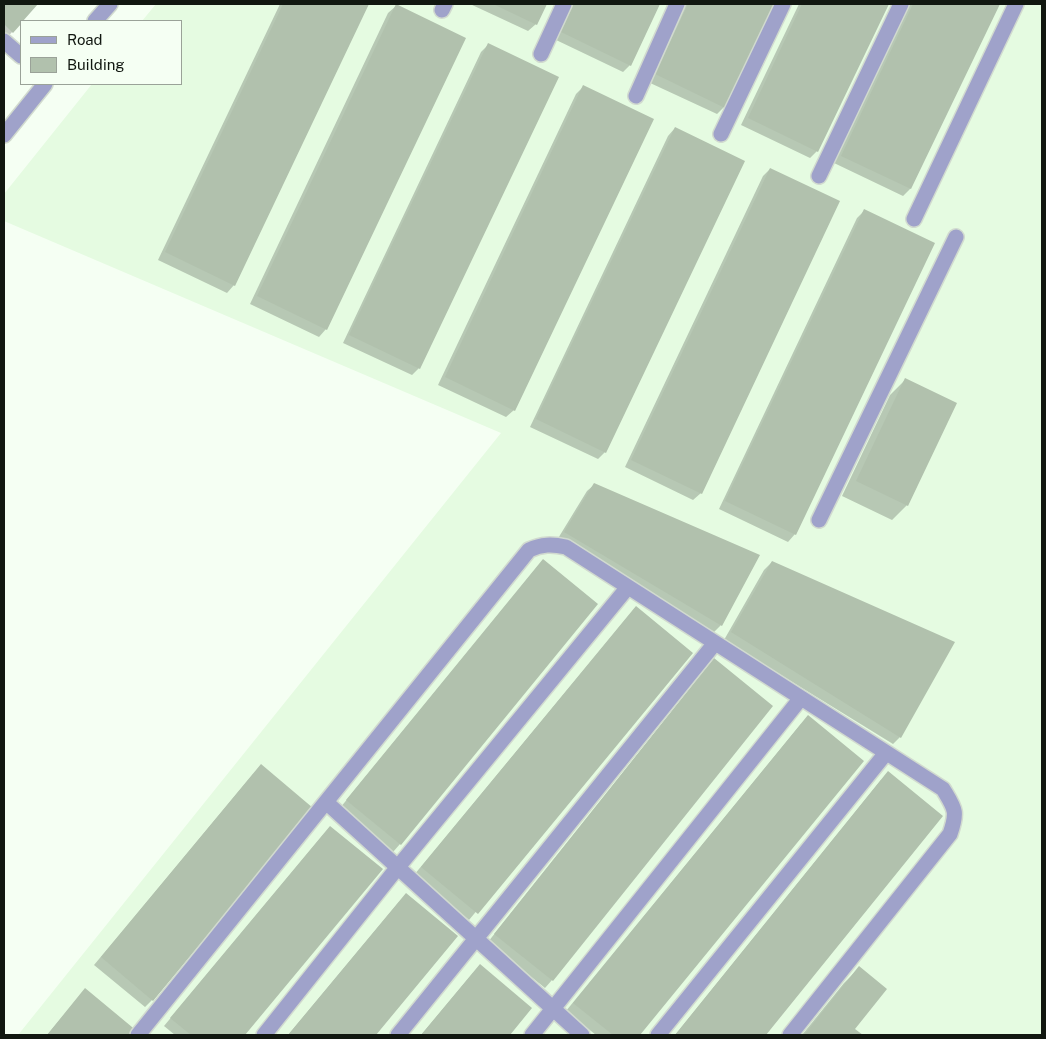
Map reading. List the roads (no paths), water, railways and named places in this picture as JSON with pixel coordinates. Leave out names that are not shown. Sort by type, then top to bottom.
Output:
[{"type":"street","points":[[96,20],[110,4]]},
{"type":"street","points":[[541,54],[564,4]]},
{"type":"street","points":[[636,96],[677,4]]},
{"type":"street","points":[[721,134],[784,4]]},
{"type":"street","points":[[819,176],[901,4]]},
{"type":"street","points":[[914,219],[1016,4]]},
{"type":"street","points":[[4,41],[20,55]]},
{"type":"street","points":[[4,135],[43,85]]},
{"type":"street","points":[[819,520],[956,237]]},
{"type":"street","points":[[158,1035],[142,1030],[529,550],[540,545],[553,544],[566,547],[943,789],[953,806],[956,818],[950,834],[790,1035]]},
{"type":"street","points":[[264,1035],[398,867],[628,587]]},
{"type":"street","points":[[398,1035],[715,643]]},
{"type":"street","points":[[532,1035],[801,698]]},
{"type":"street","points":[[658,1035],[886,753]]},
{"type":"street","points":[[326,802],[582,1035]]}]
